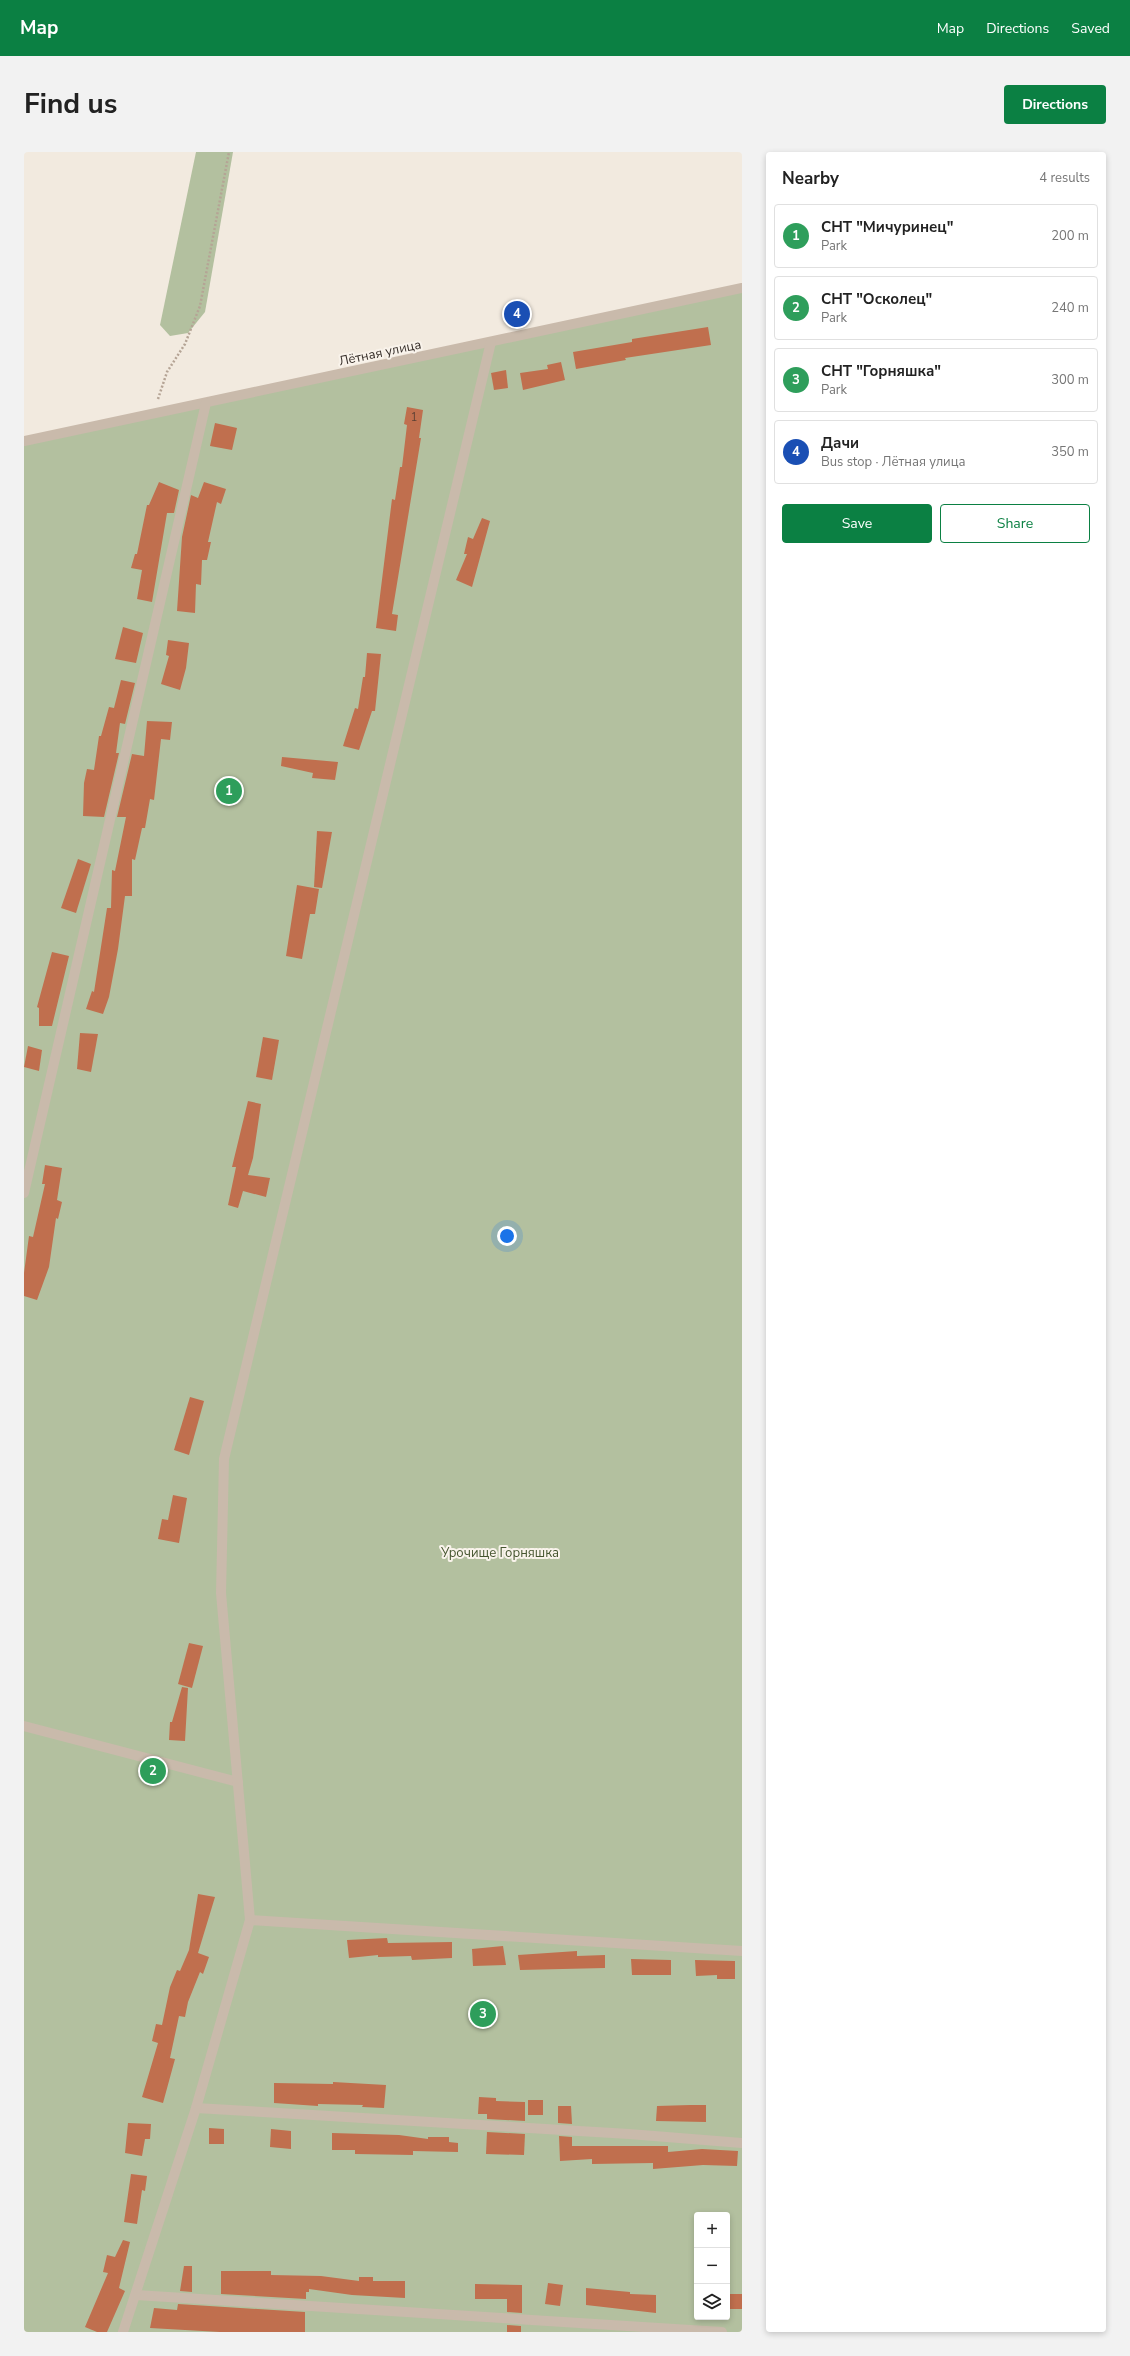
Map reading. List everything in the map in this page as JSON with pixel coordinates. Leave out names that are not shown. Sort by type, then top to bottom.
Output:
[{"type":"street","name":"Лётная улица","points":[[24,441],[742,288]]},
{"type":"street","points":[[123,2332],[196,2108],[250,1920],[221,1593],[224,1459],[491,342]]},
{"type":"street","points":[[24,1193],[206,403]]},
{"type":"street","points":[[24,1726],[238,1782]]},
{"type":"street","points":[[250,1920],[742,1951]]},
{"type":"street","points":[[196,2108],[629,2134],[742,2143]]},
{"type":"street","points":[[136,2295],[722,2332]]},
{"type":"path","points":[[153,414],[167,372],[185,344],[200,306],[229,152]]},
{"type":"green space","points":[[196,152],[233,152],[205,312],[188,333],[170,336],[160,325]]},
{"type":"green space","name":"Урочище Горняшка","points":[[742,287],[742,2332],[24,2332],[24,440]]},
{"type":"building","points":[[708,327],[711,345],[625,358],[626,360],[576,369],[573,352],[632,342],[632,339]]},
{"type":"building","points":[[561,362],[565,380],[523,390],[520,373],[548,369],[547,365]]},
{"type":"building","points":[[506,370],[508,388],[494,390],[491,373]]},
{"type":"building","points":[[407,407],[423,410],[419,438],[421,438],[392,614],[398,615],[396,631],[376,628],[392,499],[395,500],[400,467],[402,467],[407,425],[404,424]]},
{"type":"building","points":[[215,423],[237,428],[232,450],[210,446]]},
{"type":"building","points":[[159,482],[179,490],[174,513],[167,513],[152,602],[137,599],[142,570],[131,568],[135,554],[137,554],[147,505],[149,505]]},
{"type":"building","points":[[204,482],[226,489],[221,504],[217,502],[208,542],[211,542],[207,560],[202,560],[201,585],[196,584],[195,613],[177,611],[182,537],[191,495],[198,498]]},
{"type":"building","points":[[482,518],[490,521],[472,587],[456,580],[467,554],[464,554],[468,537],[473,539]]},
{"type":"building","points":[[123,627],[143,633],[136,663],[115,659]]},
{"type":"building","points":[[168,640],[189,643],[186,668],[180,690],[161,684],[169,656],[166,655]]},
{"type":"building","points":[[367,653],[381,654],[375,711],[372,711],[359,750],[343,746],[355,708],[358,709],[363,677],[365,677]]},
{"type":"building","points":[[121,680],[135,683],[125,724],[120,723],[116,753],[119,753],[104,817],[83,816],[84,783],[87,769],[94,770],[99,736],[101,736],[109,707],[114,708]]},
{"type":"building","points":[[147,721],[172,722],[170,740],[161,739],[154,800],[150,799],[145,828],[142,828],[135,860],[132,859],[132,896],[125,896],[118,949],[109,997],[103,1014],[86,1009],[92,991],[94,992],[107,908],[111,908],[112,870],[115,871],[126,817],[117,817],[132,754],[144,756]]},
{"type":"building","points":[[282,757],[338,762],[335,780],[312,778],[313,773],[281,766]]},
{"type":"building","points":[[317,831],[332,832],[322,888],[314,887]]},
{"type":"building","points":[[78,859],[91,864],[76,913],[61,908]]},
{"type":"building","points":[[297,885],[319,889],[315,914],[310,914],[302,959],[286,956]]},
{"type":"building","points":[[52,952],[69,956],[52,1026],[39,1026],[39,1008],[37,1007]]},
{"type":"building","points":[[80,1033],[98,1034],[91,1072],[77,1069]]},
{"type":"building","points":[[263,1037],[279,1040],[272,1080],[256,1077]]},
{"type":"building","points":[[28,1046],[42,1050],[39,1071],[24,1067]]},
{"type":"building","points":[[248,1101],[261,1104],[253,1158],[248,1175],[270,1178],[266,1197],[243,1191],[238,1208],[228,1205],[236,1167],[232,1167]]},
{"type":"building","points":[[45,1165],[62,1168],[57,1200],[62,1202],[58,1219],[56,1218],[49,1267],[37,1300],[24,1296],[24,1273],[29,1236],[33,1237],[45,1184],[42,1184]]},
{"type":"building","points":[[190,1397],[204,1401],[189,1455],[174,1450]]},
{"type":"building","points":[[173,1495],[187,1498],[179,1543],[158,1539],[162,1519],[168,1520]]},
{"type":"building","points":[[189,1643],[203,1646],[192,1688],[178,1684]]},
{"type":"building","points":[[182,1687],[188,1688],[185,1741],[169,1740],[170,1722],[172,1722]]},
{"type":"building","points":[[198,1894],[215,1897],[198,1953],[209,1957],[203,1974],[200,1972],[188,2002],[185,2017],[179,2016],[170,2058],[175,2059],[163,2103],[142,2097],[158,2043],[152,2041],[156,2024],[162,2025],[170,1987],[177,1970],[180,1971],[189,1950]]},
{"type":"building","points":[[387,1938],[388,1943],[452,1942],[452,1958],[412,1960],[411,1956],[378,1957],[378,1955],[349,1958],[347,1940]]},
{"type":"building","points":[[503,1946],[506,1965],[473,1966],[472,1949]]},
{"type":"building","points":[[577,1951],[577,1956],[605,1955],[605,1968],[520,1970],[518,1955]]},
{"type":"building","points":[[631,1959],[671,1960],[671,1975],[632,1975]]},
{"type":"building","points":[[695,1960],[735,1961],[735,1979],[717,1979],[717,1975],[696,1976]]},
{"type":"building","points":[[333,2082],[386,2085],[384,2108],[362,2107],[363,2105],[318,2104],[318,2106],[274,2103],[274,2083],[333,2084]]},
{"type":"building","points":[[479,2097],[496,2098],[496,2101],[525,2102],[525,2121],[487,2119],[487,2114],[478,2114]]},
{"type":"building","points":[[528,2100],[543,2100],[543,2115],[528,2115]]},
{"type":"building","points":[[706,2105],[706,2122],[656,2121],[657,2106]]},
{"type":"building","points":[[558,2106],[571,2106],[572,2124],[558,2123]]},
{"type":"building","points":[[128,2123],[151,2124],[150,2139],[145,2139],[142,2156],[125,2153]]},
{"type":"building","points":[[209,2128],[224,2129],[224,2144],[209,2144]]},
{"type":"building","points":[[271,2129],[291,2131],[291,2149],[270,2147]]},
{"type":"building","points":[[487,2132],[525,2134],[524,2155],[486,2154]]},
{"type":"building","points":[[332,2133],[399,2135],[428,2139],[428,2137],[449,2137],[449,2142],[458,2143],[458,2152],[413,2151],[413,2155],[355,2154],[355,2150],[332,2150]]},
{"type":"building","points":[[559,2136],[572,2137],[572,2146],[668,2146],[668,2152],[702,2149],[738,2151],[737,2166],[703,2165],[653,2169],[653,2163],[592,2164],[592,2159],[560,2161]]},
{"type":"building","points":[[131,2174],[147,2176],[145,2191],[142,2190],[137,2224],[124,2222]]},
{"type":"building","points":[[123,2240],[130,2242],[119,2288],[125,2291],[107,2332],[97,2332],[85,2327],[108,2273],[103,2272],[107,2255],[115,2257]]},
{"type":"building","points":[[184,2266],[192,2266],[192,2292],[180,2291]]},
{"type":"building","points":[[221,2271],[271,2271],[271,2275],[321,2276],[359,2281],[359,2277],[373,2277],[373,2281],[405,2281],[405,2298],[352,2295],[309,2289],[309,2292],[306,2292],[306,2299],[221,2294]]},
{"type":"building","points":[[548,2283],[563,2285],[560,2306],[545,2304]]},
{"type":"building","points":[[475,2284],[522,2285],[522,2313],[507,2312],[507,2299],[475,2299]]},
{"type":"building","points":[[586,2288],[630,2292],[630,2294],[656,2295],[656,2313],[586,2305]]},
{"type":"building","points":[[730,2294],[742,2294],[742,2309],[730,2309]]},
{"type":"building","points":[[178,2304],[305,2312],[305,2332],[220,2332],[150,2328],[154,2308],[177,2310]]},
{"type":"building","points":[[507,2325],[521,2326],[521,2332],[507,2332]]},
{"type":"place","name":"Дачи","points":[[517,314]]},
{"type":"place","name":"СНТ \"Мичуринец\"","points":[[229,791]]},
{"type":"place","name":"СНТ \"Осколец\"","points":[[153,1771]]},
{"type":"place","name":"СНТ \"Горняшка\"","points":[[483,2014]]}]
